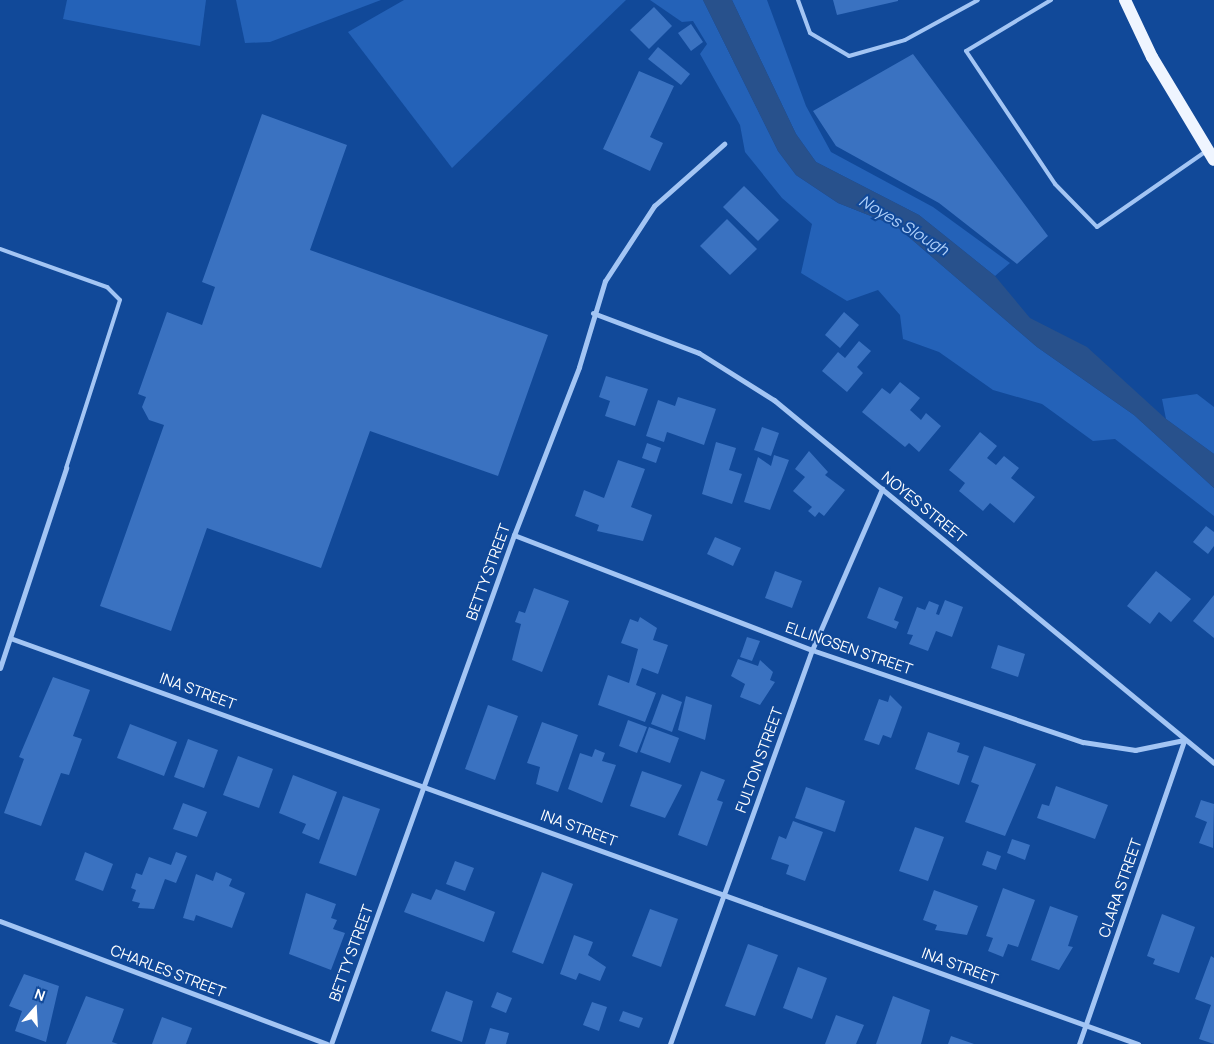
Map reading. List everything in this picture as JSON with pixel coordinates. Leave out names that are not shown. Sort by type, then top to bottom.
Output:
[{"type":"main road","points":[[1125,0],[1152,57],[1211,155]]},
{"type":"street","name":"BETTY STREET","points":[[331,1044],[514,536],[579,367],[593,313],[605,281],[654,206],[724,144]]},
{"type":"street","name":"NOYES STREET","points":[[593,313],[665,338],[731,369],[1104,669],[1184,740],[1214,763]]},
{"type":"street","points":[[0,668],[66,468]]},
{"type":"street","name":"FULTON STREET","points":[[670,1044],[812,650],[882,490]]},
{"type":"street","name":"ELLINGSEN STREET","points":[[514,536],[812,650],[1083,742],[1135,750],[1184,740]]},
{"type":"street","name":"INA STREET","points":[[10,638],[425,785],[1138,1044]]},
{"type":"street","name":"CLARA STREET","points":[[1078,1044],[1184,740]]},
{"type":"street","name":"CHARLES STREET","points":[[0,921],[327,1044]]},
{"type":"lane","points":[[798,0],[810,33],[849,56],[904,40],[978,0]]},
{"type":"lane","points":[[1051,0],[966,51],[1055,184],[1097,227],[1211,155]]},
{"type":"lane","points":[[0,249],[107,287],[120,300],[66,468]]},
{"type":"shaded area","points":[[67,0],[206,0],[200,46],[63,19]]},
{"type":"shaded area","points":[[236,0],[381,0],[270,42],[245,43]]},
{"type":"shaded area","points":[[404,0],[626,0],[452,168],[348,32]]},
{"type":"shaded area","points":[[650,0],[703,0],[778,151],[796,175],[838,203],[896,226],[1037,347],[1134,415],[1214,488],[1214,516],[1115,439],[1093,441],[1042,404],[993,390],[939,352],[903,339],[900,315],[878,290],[847,301],[801,273],[812,224],[782,198],[745,152],[740,125],[700,54],[707,44],[693,21],[682,22]]},
{"type":"shaded area","points":[[732,0],[767,0],[806,106],[831,152],[933,207],[1010,263],[995,276],[919,215],[816,162],[796,134]]},
{"type":"shaded area","points":[[1197,394],[1214,407],[1214,454],[1166,419],[1162,399]]},
{"type":"water","name":"Noyes Slough","points":[[703,0],[732,0],[796,134],[816,162],[919,215],[995,276],[1030,318],[1087,347],[1166,419],[1214,454],[1214,488],[1134,415],[1037,347],[896,226],[838,203],[796,175],[778,151]]},
{"type":"building","points":[[833,0],[898,0],[898,1],[837,15]]},
{"type":"building","points":[[654,7],[672,26],[649,49],[630,30]]},
{"type":"building","points":[[691,24],[703,42],[691,51],[678,33]]},
{"type":"building","points":[[658,47],[690,74],[681,85],[648,59]]},
{"type":"building","points":[[913,54],[1048,236],[1017,264],[939,203],[836,146],[813,111]]},
{"type":"building","points":[[639,71],[674,86],[650,137],[663,143],[650,171],[603,149]]},
{"type":"building","points":[[262,114],[347,145],[310,250],[548,335],[498,476],[370,431],[321,568],[207,528],[171,631],[100,606],[164,425],[149,420],[142,407],[146,397],[138,394],[167,312],[202,325],[215,287],[202,282]]},
{"type":"building","points":[[744,186],[779,220],[758,241],[723,207]]},
{"type":"building","points":[[727,219],[757,249],[730,275],[700,246]]},
{"type":"building","points":[[844,312],[859,325],[840,348],[825,335]]},
{"type":"building","points":[[859,341],[871,351],[857,367],[863,373],[847,392],[822,371],[838,352],[845,358]]},
{"type":"building","points":[[606,376],[648,389],[635,426],[605,416],[610,401],[599,397]]},
{"type":"building","points":[[900,382],[920,398],[910,410],[921,420],[926,413],[941,426],[919,452],[909,443],[905,447],[862,412],[882,388],[890,394]]},
{"type":"building","points":[[678,397],[716,409],[704,445],[667,432],[664,442],[646,436],[658,400],[675,406]]},
{"type":"building","points":[[762,427],[779,433],[771,456],[754,450]]},
{"type":"building","points":[[980,432],[997,446],[987,458],[996,465],[1004,456],[1019,468],[1011,478],[1035,497],[1014,523],[990,503],[983,511],[959,491],[965,483],[949,470]]},
{"type":"building","points":[[716,442],[736,448],[729,470],[742,474],[732,504],[702,494]]},
{"type":"building","points":[[647,443],[661,448],[656,463],[642,458]]},
{"type":"building","points":[[809,451],[828,472],[825,475],[845,490],[824,516],[819,512],[815,517],[808,511],[812,507],[793,491],[805,477],[795,469]]},
{"type":"building","points":[[774,455],[789,460],[770,510],[744,502],[758,457],[771,466]]},
{"type":"building","points":[[618,460],[645,469],[631,507],[652,515],[643,541],[597,531],[599,525],[575,516],[584,490],[604,498]]},
{"type":"building","points":[[1206,526],[1214,532],[1214,546],[1208,554],[1193,542]]},
{"type":"building","points":[[715,537],[741,548],[733,566],[707,554]]},
{"type":"building","points":[[775,571],[802,581],[792,608],[765,598]]},
{"type":"building","points":[[1156,571],[1191,599],[1171,622],[1159,612],[1150,624],[1127,606]]},
{"type":"building","points":[[879,587],[903,597],[894,620],[899,622],[896,629],[867,618]]},
{"type":"building","points":[[534,588],[569,601],[542,672],[512,660],[521,624],[515,622],[519,611],[525,613]]},
{"type":"building","points":[[1214,595],[1214,638],[1193,621]]},
{"type":"building","points":[[945,600],[963,607],[952,637],[936,631],[928,651],[909,644],[913,635],[907,634],[917,607],[925,610],[929,601],[939,605],[936,614],[939,615]]},
{"type":"building","points":[[640,617],[657,628],[653,640],[668,645],[658,674],[642,668],[636,685],[656,693],[645,722],[598,705],[608,675],[629,683],[638,649],[621,643],[630,619],[638,622]]},
{"type":"building","points":[[747,637],[760,641],[752,661],[740,657]]},
{"type":"building","points":[[998,645],[1025,654],[1018,677],[991,668]]},
{"type":"building","points":[[738,659],[758,666],[760,660],[773,672],[770,680],[775,682],[760,705],[740,697],[745,684],[731,676]]},
{"type":"building","points":[[53,677],[90,690],[73,736],[82,739],[69,775],[61,773],[41,826],[4,813],[24,759],[19,757]]},
{"type":"building","points":[[662,694],[682,702],[672,732],[651,724]]},
{"type":"building","points":[[890,695],[902,707],[891,738],[883,735],[879,745],[864,740],[879,699],[888,702]]},
{"type":"building","points":[[686,696],[712,705],[705,740],[678,730]]},
{"type":"building","points":[[488,705],[518,716],[495,780],[465,769]]},
{"type":"building","points":[[628,720],[647,727],[637,753],[619,746]]},
{"type":"building","points":[[542,722],[578,735],[558,792],[536,784],[540,767],[527,763]]},
{"type":"building","points":[[130,724],[177,742],[164,776],[117,758]]},
{"type":"building","points":[[649,727],[679,738],[670,763],[640,752]]},
{"type":"building","points":[[928,732],[960,743],[957,752],[969,756],[959,785],[915,769]]},
{"type":"building","points":[[188,739],[218,750],[204,788],[174,777]]},
{"type":"building","points":[[984,746],[1036,764],[1005,836],[965,822],[979,785],[971,782]]},
{"type":"building","points":[[595,749],[605,753],[602,761],[616,765],[602,803],[568,789],[580,753],[592,757]]},
{"type":"building","points":[[238,756],[273,769],[259,808],[223,795]]},
{"type":"building","points":[[642,771],[682,785],[665,818],[630,806]]},
{"type":"building","points":[[701,771],[725,780],[717,800],[723,802],[707,846],[678,835]]},
{"type":"building","points":[[293,775],[337,792],[319,840],[302,833],[306,824],[279,813]]},
{"type":"building","points":[[1056,786],[1108,805],[1095,839],[1037,818],[1042,804],[1049,806]]},
{"type":"building","points":[[806,787],[845,801],[835,832],[795,818]]},
{"type":"building","points":[[343,796],[380,809],[356,876],[319,863]]},
{"type":"building","points":[[1201,800],[1214,804],[1213,848],[1199,843],[1207,822],[1195,817]]},
{"type":"building","points":[[183,803],[207,812],[197,837],[173,829]]},
{"type":"building","points":[[793,821],[823,832],[805,881],[786,874],[789,865],[771,859],[779,836],[786,839]]},
{"type":"building","points":[[915,827],[944,837],[928,881],[899,871]]},
{"type":"building","points":[[1012,839],[1030,845],[1025,860],[1007,853]]},
{"type":"building","points":[[987,851],[1001,856],[996,870],[982,865]]},
{"type":"building","points":[[85,852],[113,864],[103,891],[75,880]]},
{"type":"building","points":[[176,852],[187,856],[176,883],[165,879],[154,909],[138,908],[140,903],[132,901],[136,890],[131,888],[136,873],[142,875],[149,857],[171,865]]},
{"type":"building","points":[[455,861],[474,868],[465,891],[446,884]]},
{"type":"building","points":[[216,872],[232,879],[229,886],[245,893],[232,928],[196,915],[194,921],[183,918],[196,874],[213,881]]},
{"type":"building","points":[[542,872],[573,884],[543,964],[512,952]]},
{"type":"building","points":[[1003,888],[1035,900],[1018,947],[1008,944],[1003,957],[988,951],[993,938],[986,936]]},
{"type":"building","points":[[436,889],[495,912],[484,942],[404,912],[412,893],[431,900]]},
{"type":"building","points":[[934,890],[978,906],[967,935],[935,930],[937,925],[923,920]]},
{"type":"building","points":[[306,893],[336,904],[331,918],[337,920],[333,929],[345,933],[331,970],[289,954]]},
{"type":"building","points":[[1050,906],[1078,916],[1068,946],[1073,947],[1059,970],[1031,960]]},
{"type":"building","points":[[650,909],[678,919],[661,967],[632,956]]},
{"type":"building","points":[[1162,914],[1195,927],[1179,973],[1153,964],[1155,959],[1147,956]]},
{"type":"building","points":[[574,935],[593,942],[588,955],[606,967],[600,981],[579,973],[576,980],[560,974]]},
{"type":"building","points":[[748,944],[778,955],[755,1016],[725,1006]]},
{"type":"building","points":[[1211,956],[1214,958],[1214,1044],[1199,1039],[1211,1005],[1195,999]]},
{"type":"building","points":[[798,967],[827,978],[812,1019],[783,1008]]},
{"type":"building","points":[[24,974],[59,986],[46,1042],[15,1031],[22,1011],[9,1006]]},
{"type":"building","points":[[446,991],[473,1001],[462,1042],[431,1031]]},
{"type":"building","points":[[497,992],[512,998],[506,1013],[491,1007]]},
{"type":"building","points":[[86,996],[124,1009],[112,1042],[118,1044],[66,1044]]},
{"type":"building","points":[[893,996],[930,1010],[921,1044],[876,1044]]},
{"type":"building","points":[[592,1002],[607,1007],[599,1031],[583,1025]]},
{"type":"building","points":[[623,1011],[643,1018],[639,1028],[619,1021]]},
{"type":"building","points":[[836,1015],[864,1025],[856,1044],[825,1044]]},
{"type":"building","points":[[162,1017],[192,1028],[186,1044],[152,1044]]},
{"type":"building","points":[[490,1028],[509,1033],[506,1044],[485,1044]]},
{"type":"building","points":[[951,1036],[974,1044],[948,1044]]}]
